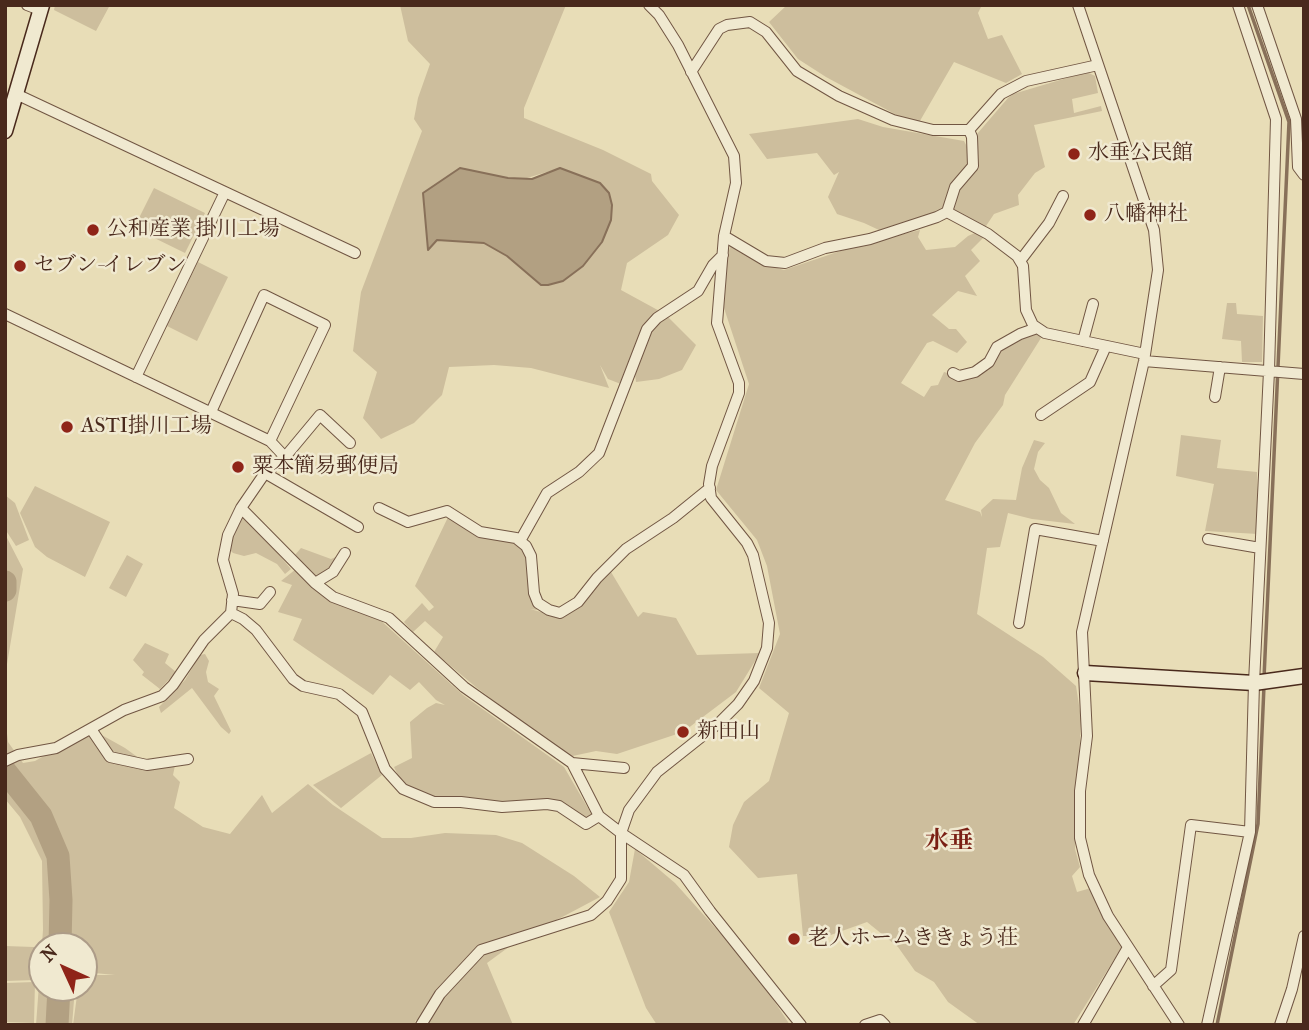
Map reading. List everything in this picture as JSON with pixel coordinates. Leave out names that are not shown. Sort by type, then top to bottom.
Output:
[{"type":"street","points":[[421,1025],[440,994],[481,950],[591,915],[607,901],[621,879],[621,834],[629,810],[657,772],[720,722],[738,704],[754,681],[767,649],[769,623],[753,555],[747,543],[711,498],[710,488],[712,466],[739,393],[739,383],[717,323],[724,236],[736,183],[734,156],[678,45],[659,15],[649,5]]},
{"type":"street","points":[[1078,5],[1154,230],[1158,270],[1144,357],[1082,632],[1087,736],[1080,791],[1080,838],[1089,874],[1108,916],[1179,1025]]},
{"type":"street","points":[[1207,1025],[1250,832],[1260,548],[1271,371],[1276,119],[1238,5]]},
{"type":"street","points":[[1257,5],[1296,119],[1298,167],[1304,175]]},
{"type":"street","points":[[5,131],[36,7]]},
{"type":"street","points":[[691,72],[719,29],[727,25],[750,22],[765,32],[797,71],[839,96],[893,120],[933,130],[969,130],[1001,93],[1026,81],[1098,65]]},
{"type":"street","points":[[16,94],[355,253]]},
{"type":"street","points":[[724,236],[766,261],[785,263],[825,248],[870,239],[937,218],[947,212],[955,187],[973,166],[972,137],[969,130]]},
{"type":"street","points":[[135,377],[225,192]]},
{"type":"street","points":[[1020,261],[1049,223],[1063,196]]},
{"type":"street","points":[[947,212],[988,234],[1017,256],[1023,266],[1026,310],[1032,325],[1045,333],[1144,357],[1304,374]]},
{"type":"street","points":[[520,541],[547,493],[579,472],[599,453],[647,329],[657,318],[698,291],[713,265],[723,255]]},
{"type":"street","points":[[211,412],[264,295],[325,325],[270,441]]},
{"type":"street","points":[[1083,341],[1093,304]]},
{"type":"street","points":[[5,314],[270,441],[285,457]]},
{"type":"street","points":[[953,373],[959,376],[975,372],[989,362],[997,347],[1037,328]]},
{"type":"street","points":[[1041,415],[1090,382],[1107,346]]},
{"type":"street","points":[[1215,397],[1220,367]]},
{"type":"street","points":[[5,761],[18,755],[57,748],[124,710],[162,696],[173,685],[204,640],[231,613],[233,594],[223,560],[228,535],[241,508],[265,473],[285,457],[320,415],[350,443]]},
{"type":"street","points":[[265,473],[358,527]]},
{"type":"street","points":[[379,508],[408,522],[447,511],[480,532],[516,538],[531,556],[534,593],[538,603],[560,613],[578,602],[625,549],[673,518],[710,488]]},
{"type":"street","points":[[241,508],[315,583],[333,597],[388,618],[464,687],[572,763],[599,816],[621,834],[684,875],[801,1025]]},
{"type":"street","points":[[1019,622],[1035,529],[1102,541]]},
{"type":"street","points":[[1208,539],[1260,548]]},
{"type":"street","points":[[315,583],[333,572],[345,553]]},
{"type":"street","points":[[232,600],[260,604],[270,592]]},
{"type":"street","points":[[231,613],[256,630],[293,679],[303,686],[338,694],[362,712],[385,769],[405,790],[435,802],[502,807],[547,804],[559,806],[586,824],[599,816]]},
{"type":"street","points":[[1085,673],[1254,683],[1304,676]]},
{"type":"street","points":[[90,729],[110,757],[147,765],[188,759]]},
{"type":"street","points":[[572,763],[624,768]]},
{"type":"street","points":[[1153,986],[1171,970],[1191,825],[1250,832]]},
{"type":"street","points":[[1280,1025],[1292,989],[1304,936]]},
{"type":"street","points":[[1083,1025],[1128,949]]},
{"type":"street","points":[[1292,989],[1304,986]]},
{"type":"street","points":[[865,1025],[880,1020],[885,1025]]},
{"type":"shaded area","points":[[55,5],[110,5],[96,31],[54,10]]},
{"type":"shaded area","points":[[400,5],[566,5],[524,108],[524,118],[603,150],[651,174],[652,181],[679,215],[668,235],[627,263],[621,290],[665,314],[696,345],[682,370],[659,379],[636,382],[634,366],[626,386],[608,379],[600,365],[609,388],[531,368],[494,365],[449,367],[442,395],[414,423],[381,439],[363,418],[377,372],[353,351],[361,292],[422,131],[414,119],[430,64],[408,41]],"holes":[[[560,168],[513,262],[527,178]]]},
{"type":"shaded area","points":[[787,5],[982,5],[978,13],[988,39],[1002,35],[1022,74],[1006,83],[954,62],[917,126],[798,59],[769,22]]},
{"type":"shaded area","points":[[1087,72],[1095,76],[1098,93],[1072,99],[1074,113],[1101,106],[1102,111],[1034,125],[1045,167],[1035,173],[1018,195],[1019,205],[994,214],[984,229],[942,209],[936,214],[879,230],[837,214],[828,197],[839,172],[834,175],[817,153],[767,159],[749,134],[858,119],[883,127],[964,141],[979,170],[977,134],[1008,98],[1013,94]]},
{"type":"shaded area","points":[[460,168],[508,178],[532,179],[560,168],[600,183],[609,193],[612,205],[611,220],[602,242],[583,266],[563,281],[548,285],[541,285],[507,256],[484,243],[437,240],[428,250],[423,193]]},
{"type":"shaded area","points":[[154,188],[205,213],[185,253],[134,228]]},
{"type":"shaded area","points":[[920,230],[918,237],[926,250],[955,247],[977,232],[984,237],[971,250],[980,261],[965,276],[977,296],[958,291],[932,315],[949,329],[956,329],[967,342],[957,353],[933,341],[927,343],[901,383],[924,397],[931,386],[938,385],[944,372],[961,377],[969,374],[1002,345],[1034,329],[1041,338],[1005,395],[1003,405],[975,443],[945,500],[980,512],[982,517],[981,510],[993,499],[1016,500],[1022,468],[1034,440],[1045,443],[1038,452],[1034,469],[1040,480],[1049,488],[1061,513],[1075,524],[1008,513],[1000,547],[987,548],[977,614],[1043,657],[1076,686],[1081,718],[1075,849],[1080,867],[1072,876],[1077,892],[1091,888],[1108,926],[1122,947],[1073,1025],[980,1025],[948,1002],[934,982],[915,971],[898,947],[867,922],[828,936],[803,936],[797,874],[758,878],[729,847],[733,825],[744,802],[769,781],[789,713],[759,688],[780,634],[767,566],[757,540],[716,490],[749,384],[724,308],[725,261],[731,245],[784,270],[858,245]]},
{"type":"shaded area","points":[[198,262],[228,277],[197,341],[167,326]]},
{"type":"shaded area","points":[[1227,303],[1236,303],[1237,314],[1263,316],[1262,362],[1242,362],[1241,341],[1222,339]]},
{"type":"shaded area","points":[[1181,435],[1221,440],[1217,468],[1257,472],[1258,534],[1205,531],[1214,484],[1176,476]]},
{"type":"shaded area","points":[[35,486],[110,522],[85,577],[47,557],[35,547],[20,513]]},
{"type":"shaded area","points":[[5,495],[15,503],[29,540],[16,546],[5,529]]},
{"type":"shaded area","points":[[450,513],[478,535],[516,538],[529,553],[527,578],[537,610],[530,609],[567,615],[608,567],[638,617],[643,612],[676,618],[697,655],[760,653],[736,692],[683,732],[617,754],[596,751],[568,757],[434,652],[443,637],[425,621],[413,632],[404,622],[422,603],[429,611],[434,607],[415,586]]},
{"type":"shaded area","points":[[247,517],[291,569],[285,574],[277,564],[256,553],[244,556],[229,549],[232,533],[242,518]]},
{"type":"shaded area","points":[[5,534],[23,569],[5,676]]},
{"type":"shaded area","points":[[301,548],[331,559],[345,553],[333,572],[316,581],[294,556]]},
{"type":"shaded area","points":[[127,555],[143,564],[126,597],[109,588]]},
{"type":"shaded area","points":[[296,569],[314,589],[336,602],[378,618],[463,695],[564,767],[592,815],[586,819],[547,804],[435,802],[414,788],[405,790],[394,767],[412,758],[410,722],[436,703],[445,705],[436,700],[419,682],[410,690],[390,675],[373,695],[293,640],[302,619],[278,612],[292,585],[281,581]]},
{"type":"shaded area","points":[[145,643],[169,654],[165,663],[176,672],[160,689],[142,675],[144,672],[133,660]]},
{"type":"shaded area","points":[[205,654],[209,661],[206,672],[208,682],[219,689],[214,696],[231,731],[229,734],[192,688],[161,713],[159,707],[185,680],[200,655]]},
{"type":"shaded area","points":[[5,717],[8,742],[23,763],[35,761],[91,729],[147,764],[177,756],[173,775],[180,782],[174,808],[203,827],[230,834],[262,795],[272,813],[308,784],[333,805],[382,838],[411,838],[445,833],[496,835],[522,843],[574,876],[600,897],[517,941],[487,963],[513,1025],[427,1025],[416,1020],[414,1025],[73,1025],[76,1002],[98,1002],[98,975],[115,975],[98,973],[98,932],[43,932],[42,861],[20,817],[5,799]]},
{"type":"shaded area","points":[[371,753],[382,775],[341,808],[313,785]]},
{"type":"shaded area","points":[[635,849],[675,883],[755,972],[790,1025],[657,1025],[646,1008],[609,912],[629,882]]},
{"type":"shaded area","points":[[5,946],[28,947],[28,980],[5,981]]},
{"type":"shaded area","points":[[28,982],[28,1002],[35,1002],[34,1023],[5,1022],[5,983]]},
{"type":"shaded area","points":[[38,1002],[74,1002],[72,1025],[36,1025]]},
{"type":"waterway","points":[[1248,5],[1289,122],[1264,678]]},
{"type":"waterway","points":[[5,582],[5,590]]},
{"type":"waterway","points":[[1217,1025],[1258,824],[1264,686]]},
{"type":"waterway","points":[[5,771],[41,816],[58,856],[60,932]]},
{"type":"waterway","points":[[57,1025],[58,1002]]},
{"type":"place","name":"水垂公民館","points":[[1074,154]]},
{"type":"place","name":"八幡神社","points":[[1090,215]]},
{"type":"place","name":"公和産業 掛川工場","points":[[93,230]]},
{"type":"place","name":"セブン-イレブン","points":[[20,266]]},
{"type":"place","name":"ASTI掛川工場","points":[[67,427]]},
{"type":"place","name":"粟本簡易郵便局","points":[[238,467]]},
{"type":"place","name":"新田山","points":[[683,732]]},
{"type":"place","name":"老人ホームききょう荘","points":[[794,939]]},
{"type":"district","name":"水垂","points":[[949,842]]}]
